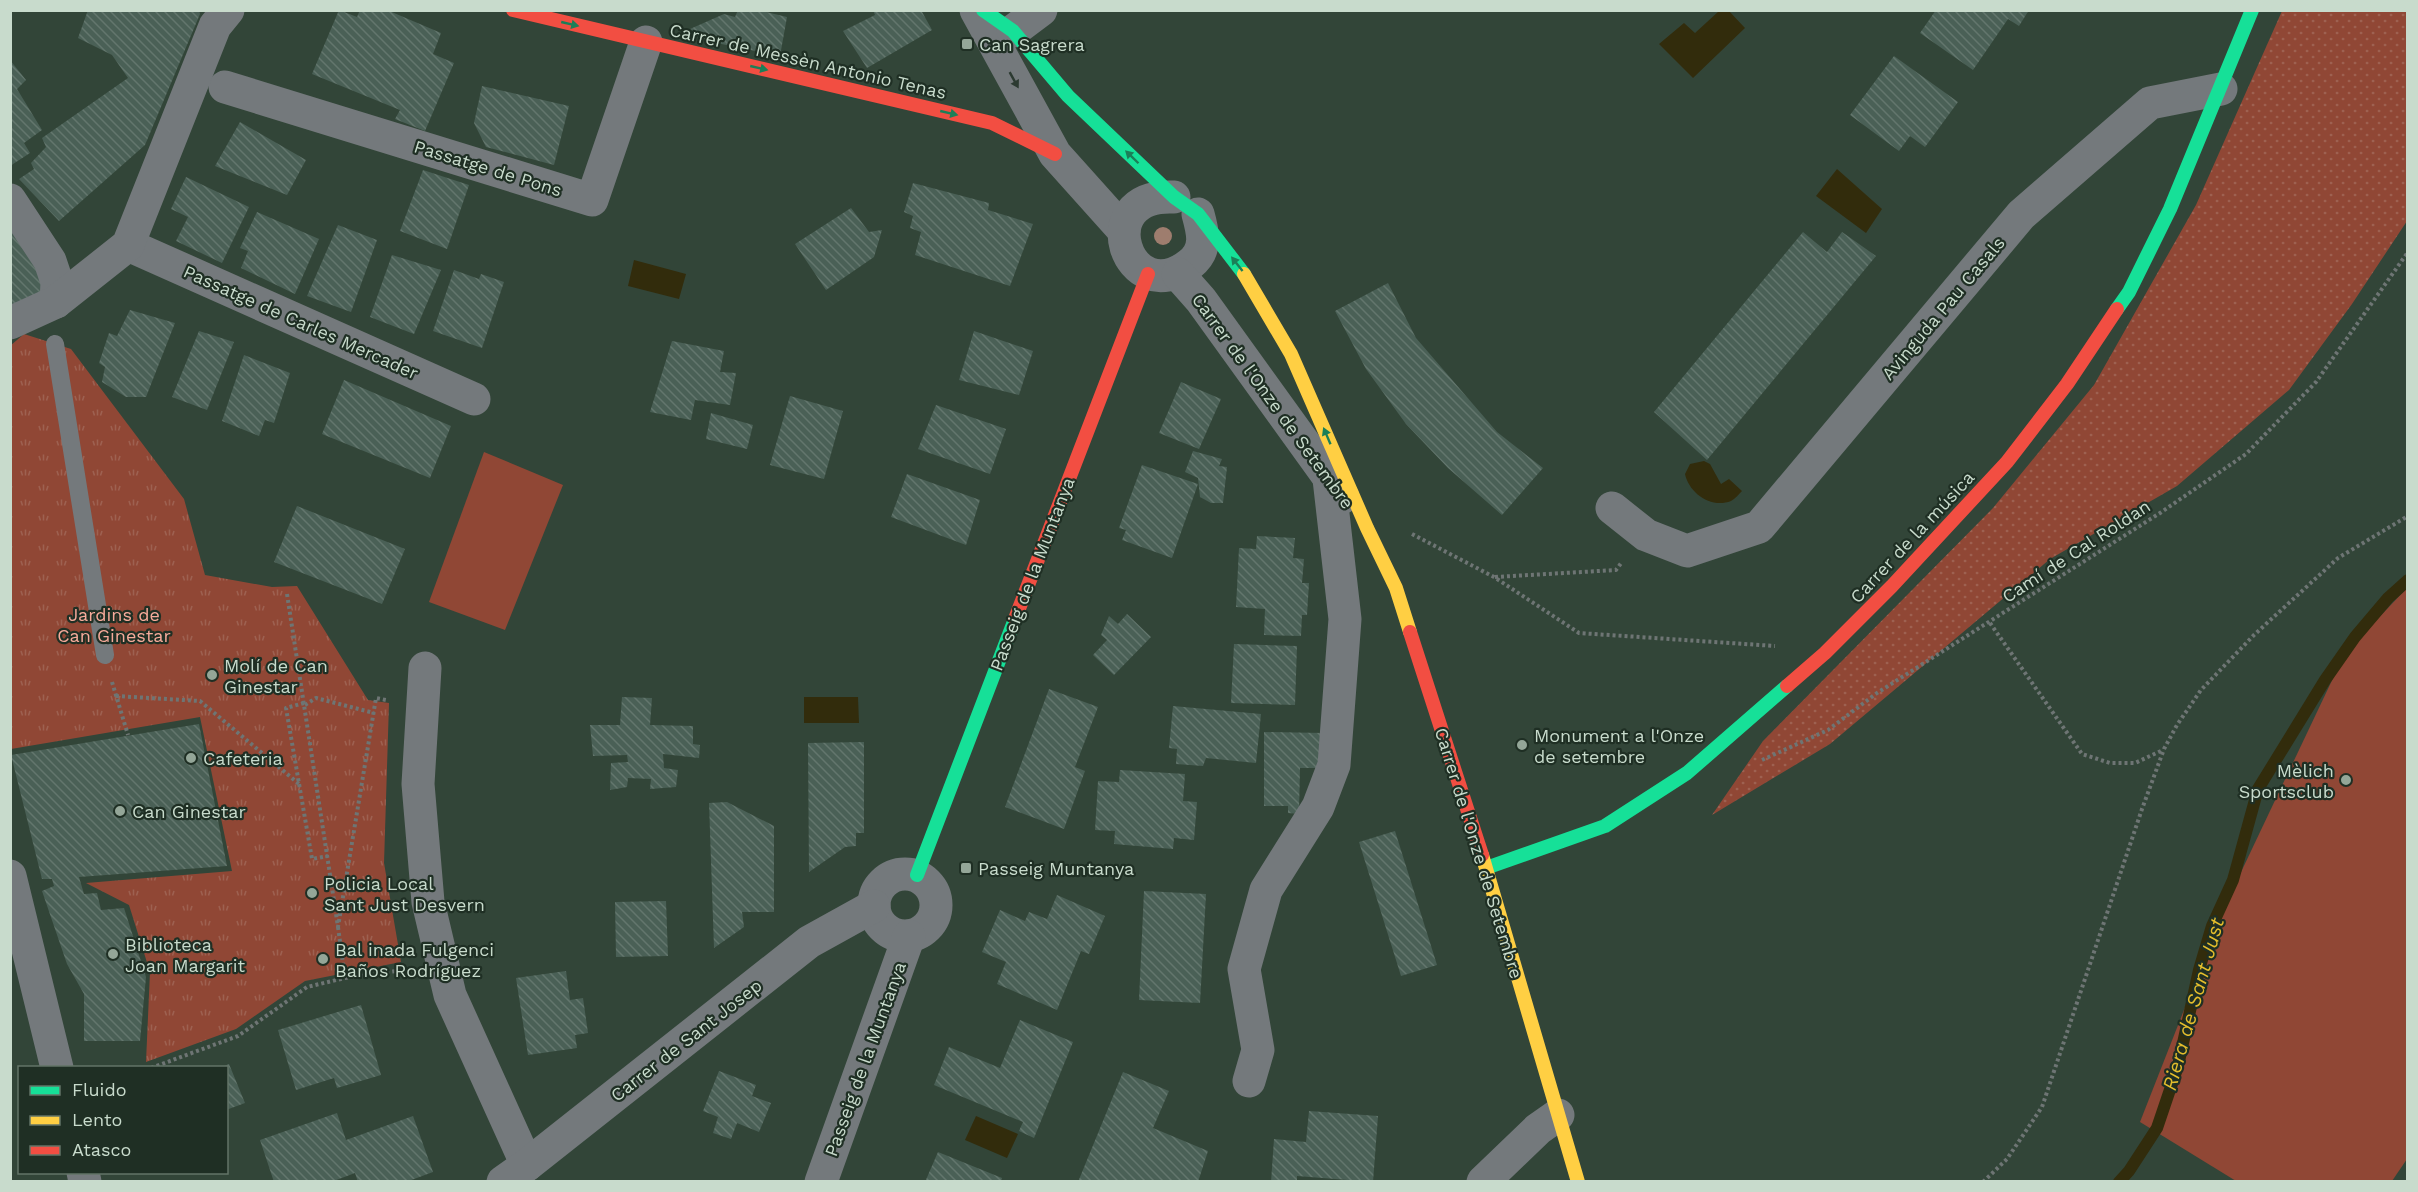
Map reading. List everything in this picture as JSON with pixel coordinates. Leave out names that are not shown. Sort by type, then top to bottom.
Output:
[{"type":"street","points":[[10,323],[56,302],[128,245],[215,26],[228,10]]},
{"type":"street","name":"Carrer de Messèn Antonio Tenas","points":[[513,10],[992,123],[1055,154]]},
{"type":"street","points":[[976,10],[1055,154],[1124,231]]},
{"type":"street","name":"Carrer de l'Onze de Setembre","points":[[983,10],[1013,32],[1068,96],[1186,205],[1252,284],[1291,354],[1395,588],[1486,868],[1578,1182]]},
{"type":"street","points":[[1013,32],[1041,10]]},
{"type":"street","points":[[2221,89],[2252,10]]},
{"type":"street","name":"Passatge de Pons","points":[[225,87],[592,200],[646,42]]},
{"type":"street","name":"Avinguda Pau Casals","points":[[1612,508],[1646,535],[1687,551],[1760,527],[2021,215],[2150,103],[2221,89]]},
{"type":"street","name":"Carrer de la música","points":[[1486,868],[1605,826],[1687,773],[1825,653],[1892,586],[2007,462],[2067,384],[2129,292],[2170,209],[2221,89]]},
{"type":"street","points":[[1157,196],[1186,205],[1204,237],[1197,259],[1163,274],[1134,263],[1125,248],[1124,231],[1129,215],[1141,202],[1157,196]]},
{"type":"street","points":[[10,200],[50,261],[57,282],[56,302]]},
{"type":"street","name":"Passatge de Carles Mercader","points":[[128,245],[474,399]]},
{"type":"street","name":"Carrer de l'Onze de Setembre","points":[[1163,274],[1201,300],[1329,479],[1367,528]]},
{"type":"street","name":"Passeig de la Muntanya","points":[[917,875],[1163,274]]},
{"type":"street","points":[[1249,1081],[1258,1050],[1244,969],[1266,890],[1318,807],[1334,765],[1344,620],[1329,479]]},
{"type":"street","points":[[425,668],[418,784],[428,902],[450,995],[515,1173]]},
{"type":"street","points":[[896,874],[917,875],[930,885],[937,900],[935,917],[924,930],[909,936],[896,935],[885,929],[876,918],[874,906],[880,886],[896,874]]},
{"type":"street","points":[[10,876],[57,1066]]},
{"type":"street","name":"Carrer de Sant Josep","points":[[515,1173],[809,942],[874,906]]},
{"type":"street","name":"Passeig de la Muntanya","points":[[821,1182],[909,936]]},
{"type":"street","points":[[1483,1182],[1538,1130],[1558,1115]]},
{"type":"lane","points":[[55,344],[105,655]]},
{"type":"path","name":"Camí de Cal Roldan","points":[[1751,762],[1762,760],[1828,730],[1876,693],[1990,623],[2068,570],[2160,513],[2246,454],[2316,382],[2408,252]]},
{"type":"path","points":[[1983,1182],[2007,1159],[2042,1107],[2164,749],[2201,690],[2254,635],[2338,558],[2408,516]]},
{"type":"path","points":[[1367,528],[1404,530],[1494,577],[1579,633],[1771,646]]},
{"type":"path","points":[[1494,577],[1616,570]]},
{"type":"path","points":[[287,594],[345,978]]},
{"type":"path","points":[[1990,623],[2082,754],[2110,763],[2135,763],[2164,749]]},
{"type":"path","points":[[105,655],[128,735]]},
{"type":"path","points":[[116,696],[200,701],[299,784]]},
{"type":"path","points":[[328,856],[312,859],[286,708],[304,704],[316,698],[374,713]]},
{"type":"path","points":[[338,927],[376,698],[393,700]]},
{"type":"path","points":[[156,1066],[238,1036],[307,987],[345,978],[404,970]]},
{"type":"green space","points":[[2282,11],[2407,11],[2407,221],[2352,304],[2289,390],[2177,486],[2050,559],[1830,744],[1712,815],[1763,741],[1993,508],[2094,385],[2196,205]]},
{"type":"green space","name":"Jardins de Can Ginestar","points":[[24,334],[71,349],[184,499],[205,575],[272,587],[297,586],[368,700],[389,703],[384,863],[401,962],[305,981],[236,1029],[146,1062],[150,972],[129,905],[86,883],[232,871],[200,717],[11,749],[10,346]]},
{"type":"green space","points":[[484,452],[563,485],[505,630],[429,602]]},
{"type":"green space","name":"Mèlich Sportsclub","points":[[2407,588],[2407,1159],[2392,1181],[2236,1181],[2140,1122],[2224,908],[2345,653]]},
{"type":"shaded area","points":[[1719,11],[1729,11],[1745,28],[1693,78],[1659,44],[1684,23],[1695,33]]},
{"type":"shaded area","points":[[1837,169],[1882,209],[1866,233],[1816,196]]},
{"type":"shaded area","points":[[634,260],[686,274],[679,299],[628,286]]},
{"type":"shaded area","points":[[1704,461],[1710,464],[1721,484],[1729,479],[1742,491],[1734,499],[1716,503],[1702,498],[1691,487],[1685,474],[1690,464]]},
{"type":"shaded area","points":[[804,697],[858,697],[859,723],[804,723]]},
{"type":"shaded area","points":[[976,1116],[1018,1134],[1007,1158],[965,1140]]},
{"type":"building","points":[[88,10],[199,10],[200,14],[145,145],[59,221],[19,179],[34,169],[31,163],[46,147],[42,138],[128,78],[112,55],[78,38]]},
{"type":"building","points":[[339,10],[357,17],[360,10],[387,10],[441,33],[433,54],[454,63],[425,131],[395,119],[400,110],[312,74]]},
{"type":"building","points":[[738,10],[758,10],[787,17],[780,56],[707,41],[690,29],[724,14],[735,17]]},
{"type":"building","points":[[873,10],[921,10],[932,30],[867,68],[843,31],[875,15]]},
{"type":"building","points":[[1936,10],[2029,10],[2019,26],[2008,19],[1973,70],[1920,33]]},
{"type":"building","points":[[1894,56],[1958,102],[1925,147],[1910,136],[1899,151],[1850,115]]},
{"type":"building","points":[[10,60],[26,80],[17,89],[42,130],[24,143],[30,153],[10,166]]},
{"type":"building","points":[[482,86],[569,106],[554,165],[486,147],[474,123]]},
{"type":"building","points":[[240,122],[306,160],[287,195],[215,166]]},
{"type":"building","points":[[423,170],[469,185],[447,249],[400,231]]},
{"type":"building","points":[[186,177],[249,207],[222,263],[176,241],[188,217],[171,209]]},
{"type":"building","points":[[913,183],[989,203],[988,210],[1033,224],[1010,286],[915,255],[921,232],[910,228],[913,216],[904,212]]},
{"type":"building","points":[[851,208],[869,232],[882,230],[874,257],[826,290],[795,244]]},
{"type":"building","points":[[257,212],[319,239],[295,294],[241,268],[248,251],[240,248]]},
{"type":"building","points":[[10,223],[53,291],[10,313]]},
{"type":"building","points":[[338,225],[377,240],[351,312],[307,296]]},
{"type":"building","points":[[1803,232],[1827,252],[1842,232],[1876,256],[1707,460],[1654,412]]},
{"type":"building","points":[[392,255],[441,270],[414,334],[370,317]]},
{"type":"building","points":[[454,270],[479,279],[481,274],[504,282],[482,348],[433,331]]},
{"type":"building","points":[[1388,283],[1416,338],[1497,432],[1543,468],[1502,515],[1448,468],[1406,424],[1366,369],[1335,311]]},
{"type":"building","points":[[130,310],[175,323],[146,397],[126,397],[102,382],[105,367],[99,363],[109,333],[117,336]]},
{"type":"building","points":[[199,331],[234,342],[207,410],[172,397]]},
{"type":"building","points":[[974,331],[1033,351],[1019,395],[959,380]]},
{"type":"building","points":[[672,341],[724,351],[720,372],[736,373],[730,405],[695,400],[691,420],[650,412]]},
{"type":"building","points":[[244,355],[290,373],[274,423],[265,420],[259,436],[222,421]]},
{"type":"building","points":[[344,380],[451,426],[430,478],[322,434]]},
{"type":"building","points":[[1181,382],[1221,399],[1199,449],[1159,433]]},
{"type":"building","points":[[790,396],[843,411],[824,479],[770,465]]},
{"type":"building","points":[[936,405],[1006,429],[990,474],[918,449]]},
{"type":"building","points":[[711,413],[753,425],[747,449],[706,439]]},
{"type":"building","points":[[1193,451],[1222,459],[1219,466],[1227,467],[1223,503],[1211,503],[1200,497],[1198,478],[1185,472]]},
{"type":"building","points":[[1142,465],[1198,484],[1172,558],[1122,540],[1126,530],[1119,528]]},
{"type":"building","points":[[907,474],[980,500],[966,545],[891,517]]},
{"type":"building","points":[[297,506],[405,549],[382,604],[274,562]]},
{"type":"building","points":[[1257,536],[1295,538],[1293,558],[1304,559],[1302,583],[1309,583],[1307,615],[1302,615],[1301,636],[1264,635],[1265,609],[1236,607],[1239,548],[1256,549]]},
{"type":"building","points":[[1127,614],[1151,637],[1114,675],[1093,655],[1107,640],[1101,635],[1109,616],[1118,624]]},
{"type":"building","points":[[1234,644],[1297,646],[1295,705],[1231,703]]},
{"type":"building","points":[[1049,689],[1098,707],[1075,767],[1085,771],[1064,829],[1005,807]]},
{"type":"building","points":[[622,697],[652,698],[650,725],[693,726],[693,744],[700,745],[699,758],[663,754],[664,768],[678,770],[676,787],[650,789],[651,779],[628,778],[627,787],[610,790],[611,763],[628,762],[627,755],[593,756],[590,725],[620,725]]},
{"type":"building","points":[[1173,706],[1261,714],[1256,763],[1206,758],[1203,766],[1176,764],[1177,749],[1169,748]]},
{"type":"building","name":"Can Ginestar","points":[[199,724],[227,866],[79,877],[84,894],[97,893],[101,910],[124,908],[146,977],[140,1041],[84,1041],[84,994],[67,964],[42,891],[54,886],[52,879],[42,879],[11,755]]},
{"type":"building","points":[[1264,732],[1324,733],[1323,768],[1300,768],[1299,814],[1288,813],[1288,806],[1264,806]]},
{"type":"building","points":[[864,742],[864,833],[856,833],[856,846],[845,847],[809,872],[808,743]]},
{"type":"building","points":[[1120,770],[1185,774],[1183,801],[1197,802],[1194,840],[1174,838],[1173,849],[1114,844],[1115,831],[1095,830],[1098,781],[1119,782]]},
{"type":"building","points":[[727,802],[774,826],[774,912],[742,912],[744,927],[714,948],[709,803]]},
{"type":"building","points":[[1395,831],[1437,965],[1401,976],[1359,842]]},
{"type":"building","points":[[1144,891],[1206,894],[1200,1003],[1139,1000]]},
{"type":"building","points":[[1057,895],[1105,916],[1089,954],[1081,951],[1057,1010],[997,984],[1006,962],[982,952],[1000,910],[1025,921],[1029,912],[1047,919]]},
{"type":"building","points":[[666,901],[668,956],[616,957],[615,902]]},
{"type":"building","points":[[566,971],[570,1000],[583,998],[588,1033],[575,1035],[577,1048],[528,1055],[516,978]]},
{"type":"building","points":[[361,1005],[381,1075],[337,1088],[334,1078],[296,1090],[278,1030]]},
{"type":"building","points":[[1020,1020],[1073,1042],[1034,1138],[1019,1131],[1023,1122],[934,1085],[949,1047],[1000,1068]]},
{"type":"building","points":[[229,1064],[245,1103],[228,1109],[228,1066],[224,1066]]},
{"type":"building","points":[[719,1071],[756,1085],[752,1096],[771,1103],[759,1132],[737,1123],[731,1139],[713,1133],[718,1117],[703,1111]]},
{"type":"building","points":[[1123,1072],[1169,1091],[1153,1128],[1208,1151],[1198,1182],[1078,1182]]},
{"type":"building","points":[[1309,1111],[1378,1116],[1373,1182],[1297,1176],[1297,1182],[1271,1182],[1274,1139],[1306,1142]]},
{"type":"building","points":[[337,1113],[346,1140],[413,1116],[433,1172],[406,1182],[358,1182],[355,1173],[331,1182],[274,1182],[260,1140]]},
{"type":"building","points":[[938,1152],[1002,1178],[1001,1182],[925,1182]]},
{"type":"waterway","name":"Riera de Sant Just","points":[[2119,1182],[2129,1171],[2157,1128],[2178,1066],[2199,970],[2212,926],[2233,880],[2258,789],[2325,680],[2355,637],[2388,598],[2408,580]]},
{"type":"traffic: fast","points":[[983,10],[1013,31],[1068,96],[1174,197],[1198,214],[1244,274]]},
{"type":"traffic: fast","points":[[2117,309],[2129,292],[2170,209],[2252,10]]},
{"type":"traffic: fast","points":[[917,875],[1015,619]]},
{"type":"traffic: fast","points":[[1486,868],[1605,826],[1687,773],[1787,686]]},
{"type":"traffic: slow","points":[[1244,274],[1291,354],[1367,528],[1396,588],[1410,632]]},
{"type":"traffic: slow","points":[[1482,855],[1578,1182]]},
{"type":"traffic: jam","points":[[513,10],[992,123],[1055,154]]},
{"type":"traffic: jam","points":[[1015,619],[1148,274]]},
{"type":"traffic: jam","points":[[1787,686],[1825,653],[1892,586],[2007,462],[2067,384],[2117,309]]},
{"type":"traffic: jam","points":[[1410,632],[1482,855]]},
{"type":"place","name":"Can Sagrera","points":[[967,44]]},
{"type":"place","name":"Molí de Can Ginestar","points":[[212,675]]},
{"type":"place","name":"Monument a l'Onze de setembre","points":[[1522,745]]},
{"type":"place","name":"Cafeteria","points":[[191,758]]},
{"type":"place","name":"Mèlich Sportsclub","points":[[2346,780]]},
{"type":"place","name":"Can Ginestar","points":[[120,811]]},
{"type":"place","name":"Passeig Muntanya","points":[[966,868]]},
{"type":"place","name":"Policia Local Sant Just Desvern","points":[[312,893]]},
{"type":"place","name":"Biblioteca Joan Margarit","points":[[113,954]]},
{"type":"place","name":"Bal inada Fulgenci Baños Rodríguez","points":[[323,959]]}]
